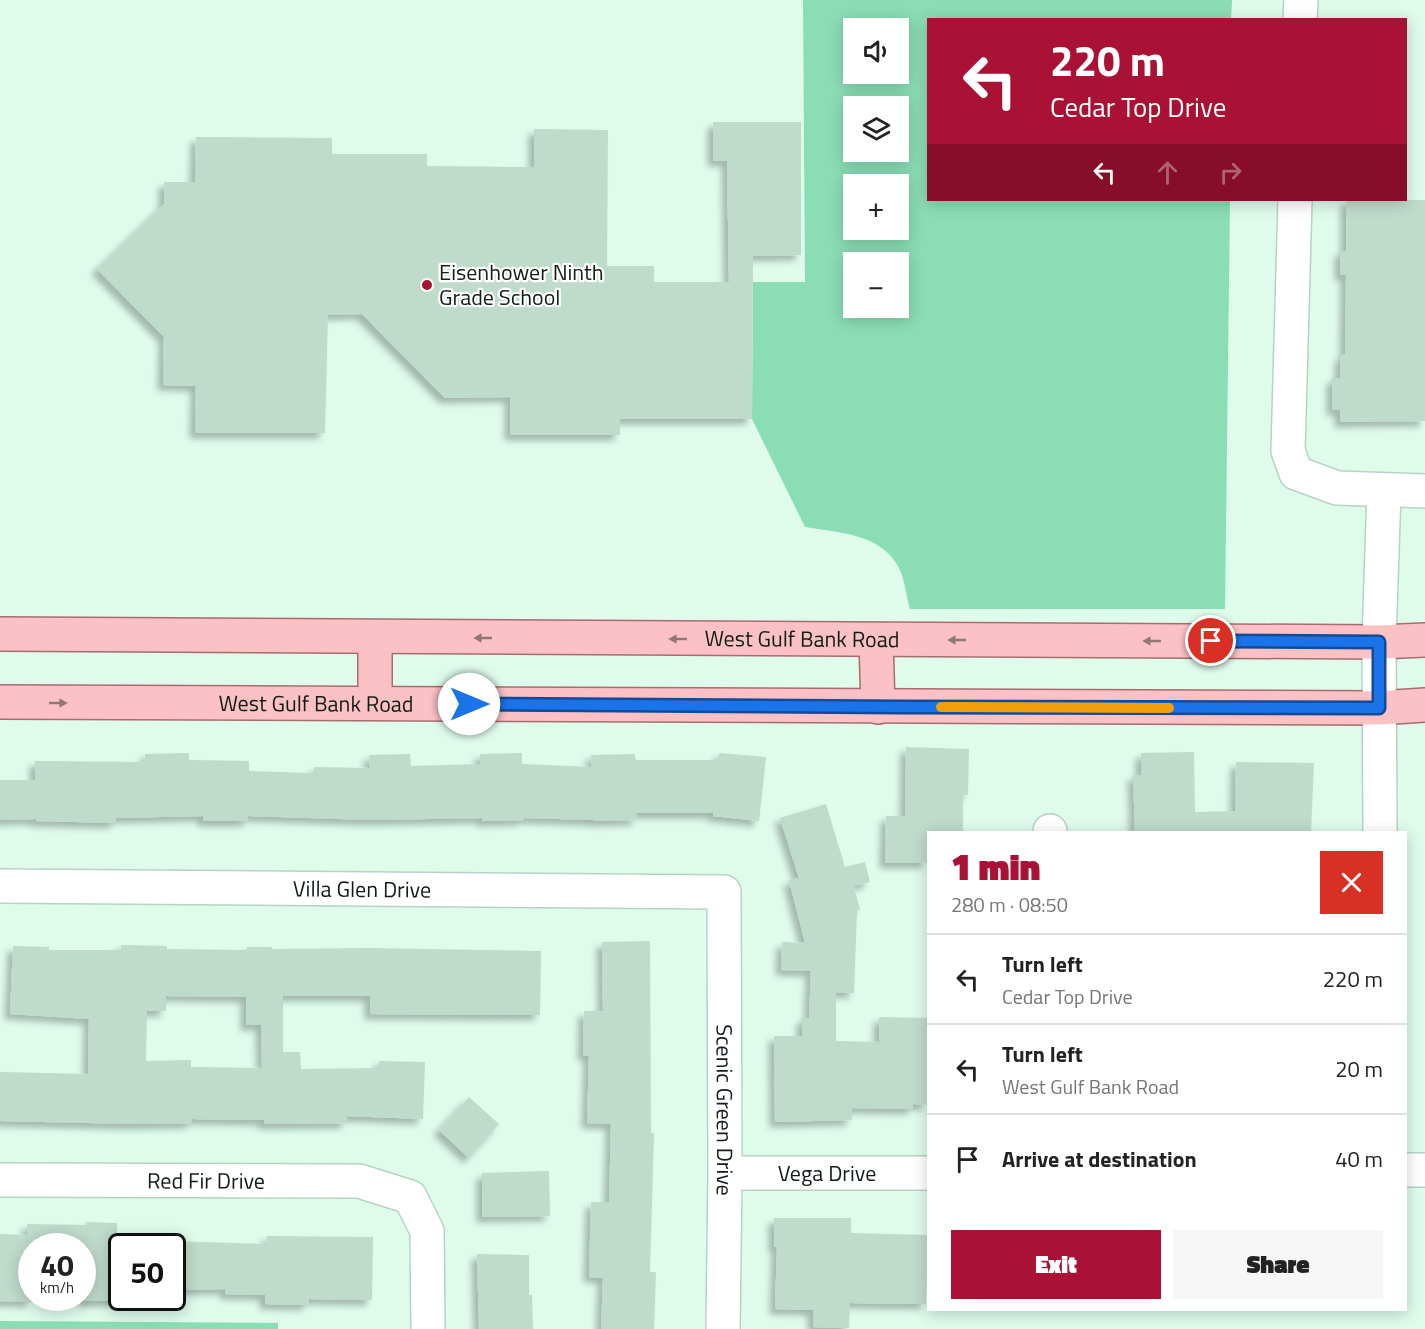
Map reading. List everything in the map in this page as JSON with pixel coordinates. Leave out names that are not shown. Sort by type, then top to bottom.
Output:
[{"type":"main road","name":"West Gulf Bank Road","points":[[0,634],[375,638],[1379,642],[1425,640]]},
{"type":"main road","points":[[375,638],[375,703]]},
{"type":"main road","points":[[876,640],[878,707]]},
{"type":"main road","name":"West Gulf Bank Road","points":[[0,702],[878,707],[1379,708],[1425,705]]},
{"type":"street","points":[[1300,18],[1301,0]]},
{"type":"street","points":[[1295,201],[1288,451],[1296,473],[1337,488],[1425,491]]},
{"type":"street","points":[[1380,831],[1379,642],[1384,491]]},
{"type":"street","name":"Villa Glen Drive","points":[[0,886],[724,892]]},
{"type":"street","name":"Scenic Green Drive","points":[[723,1329],[724,892]]},
{"type":"street","points":[[1407,1170],[1425,1170]]},
{"type":"street","name":"Vega Drive","points":[[725,1173],[927,1173]]},
{"type":"street","name":"Red Fir Drive","points":[[0,1180],[359,1181],[410,1197],[427,1231],[428,1329]]},
{"type":"green space","points":[[803,0],[1232,0],[1231,18],[927,18],[927,201],[1230,201],[1225,609],[910,609],[899,568],[882,548],[870,541],[845,533],[805,527],[752,419],[753,282],[805,282]]},
{"type":"green space","points":[[0,1321],[278,1323],[278,1329],[0,1329]]},
{"type":"building","points":[[713,122],[801,122],[801,255],[753,256],[752,419],[620,419],[620,435],[510,435],[510,397],[445,398],[362,314],[328,315],[325,433],[195,433],[196,386],[163,385],[164,337],[97,269],[164,204],[164,182],[195,182],[196,137],[332,138],[332,154],[427,154],[427,166],[534,167],[534,129],[608,130],[607,266],[654,266],[654,282],[729,282],[727,161],[713,161]]},
{"type":"building","points":[[1425,200],[1425,421],[1340,422],[1340,410],[1332,410],[1332,378],[1340,378],[1340,357],[1345,354],[1346,275],[1340,275],[1340,251],[1346,251],[1346,201]]},
{"type":"building","points":[[906,747],[969,749],[968,795],[963,795],[963,831],[927,831],[927,863],[885,863],[886,816],[905,816]]},
{"type":"building","points":[[1194,752],[1195,812],[1235,811],[1236,762],[1314,763],[1311,831],[1135,831],[1133,775],[1141,775],[1141,753]]},
{"type":"building","points":[[189,753],[189,760],[249,761],[249,771],[313,773],[314,767],[370,768],[369,755],[410,754],[411,766],[480,764],[480,754],[522,753],[522,764],[592,767],[591,755],[635,754],[636,760],[718,760],[719,753],[766,757],[759,821],[713,816],[713,813],[637,813],[637,820],[593,821],[524,818],[524,820],[482,821],[482,818],[371,820],[248,816],[248,821],[203,821],[203,816],[116,818],[116,823],[36,821],[36,819],[0,820],[0,780],[35,780],[35,761],[145,762],[145,754]]},
{"type":"building","points":[[826,804],[845,867],[865,862],[870,882],[854,886],[860,910],[857,911],[854,993],[836,992],[836,1041],[879,1042],[879,1017],[927,1018],[927,1105],[913,1104],[913,1109],[852,1108],[852,1120],[775,1122],[774,1036],[802,1036],[802,1018],[809,1018],[811,971],[781,970],[782,942],[805,943],[789,880],[799,878],[780,818]]},
{"type":"building","points":[[650,941],[651,1133],[654,1133],[650,1272],[656,1272],[654,1329],[601,1329],[603,1278],[589,1277],[591,1202],[609,1202],[611,1124],[587,1123],[589,1056],[583,1055],[584,1011],[603,1011],[602,942]]},
{"type":"building","points":[[121,945],[167,946],[167,949],[247,950],[247,947],[272,947],[272,949],[541,951],[540,1015],[370,1014],[370,996],[283,996],[283,1052],[300,1052],[301,1069],[379,1068],[379,1061],[425,1062],[423,1119],[346,1116],[347,1123],[264,1124],[264,1120],[192,1119],[192,1123],[133,1124],[0,1121],[0,1072],[88,1074],[89,1019],[10,1014],[13,946],[49,947],[49,950],[121,950]],"holes":[[[166,996],[246,997],[246,1025],[261,1025],[262,1068],[191,1067],[191,1060],[146,1061],[147,1011],[166,1011]]]},
{"type":"building","points":[[469,1097],[499,1124],[469,1158],[439,1130]]},
{"type":"building","points":[[549,1171],[550,1216],[482,1217],[482,1173]]},
{"type":"building","points":[[774,1218],[851,1218],[851,1233],[927,1235],[926,1304],[850,1303],[849,1328],[813,1327],[813,1310],[775,1309],[777,1247],[774,1247]]},
{"type":"building","points":[[86,1222],[117,1223],[117,1233],[108,1233],[108,1301],[96,1301],[96,1233],[27,1233],[27,1224],[86,1225]]},
{"type":"building","points":[[0,1234],[18,1235],[18,1302],[0,1301]]},
{"type":"building","points":[[267,1236],[373,1237],[372,1300],[309,1299],[308,1305],[265,1304],[265,1295],[225,1294],[226,1289],[186,1290],[186,1241],[266,1244]]},
{"type":"building","points":[[477,1254],[529,1255],[529,1295],[532,1295],[533,1329],[479,1329]]},
{"type":"slow traffic","points":[[941,707],[1169,708]]},
{"type":"place","name":"Eisenhower Ninth Grade School","points":[[427,285]]},
{"type":"route","points":[[469,704],[1379,708],[1379,642],[1211,641]]}]
